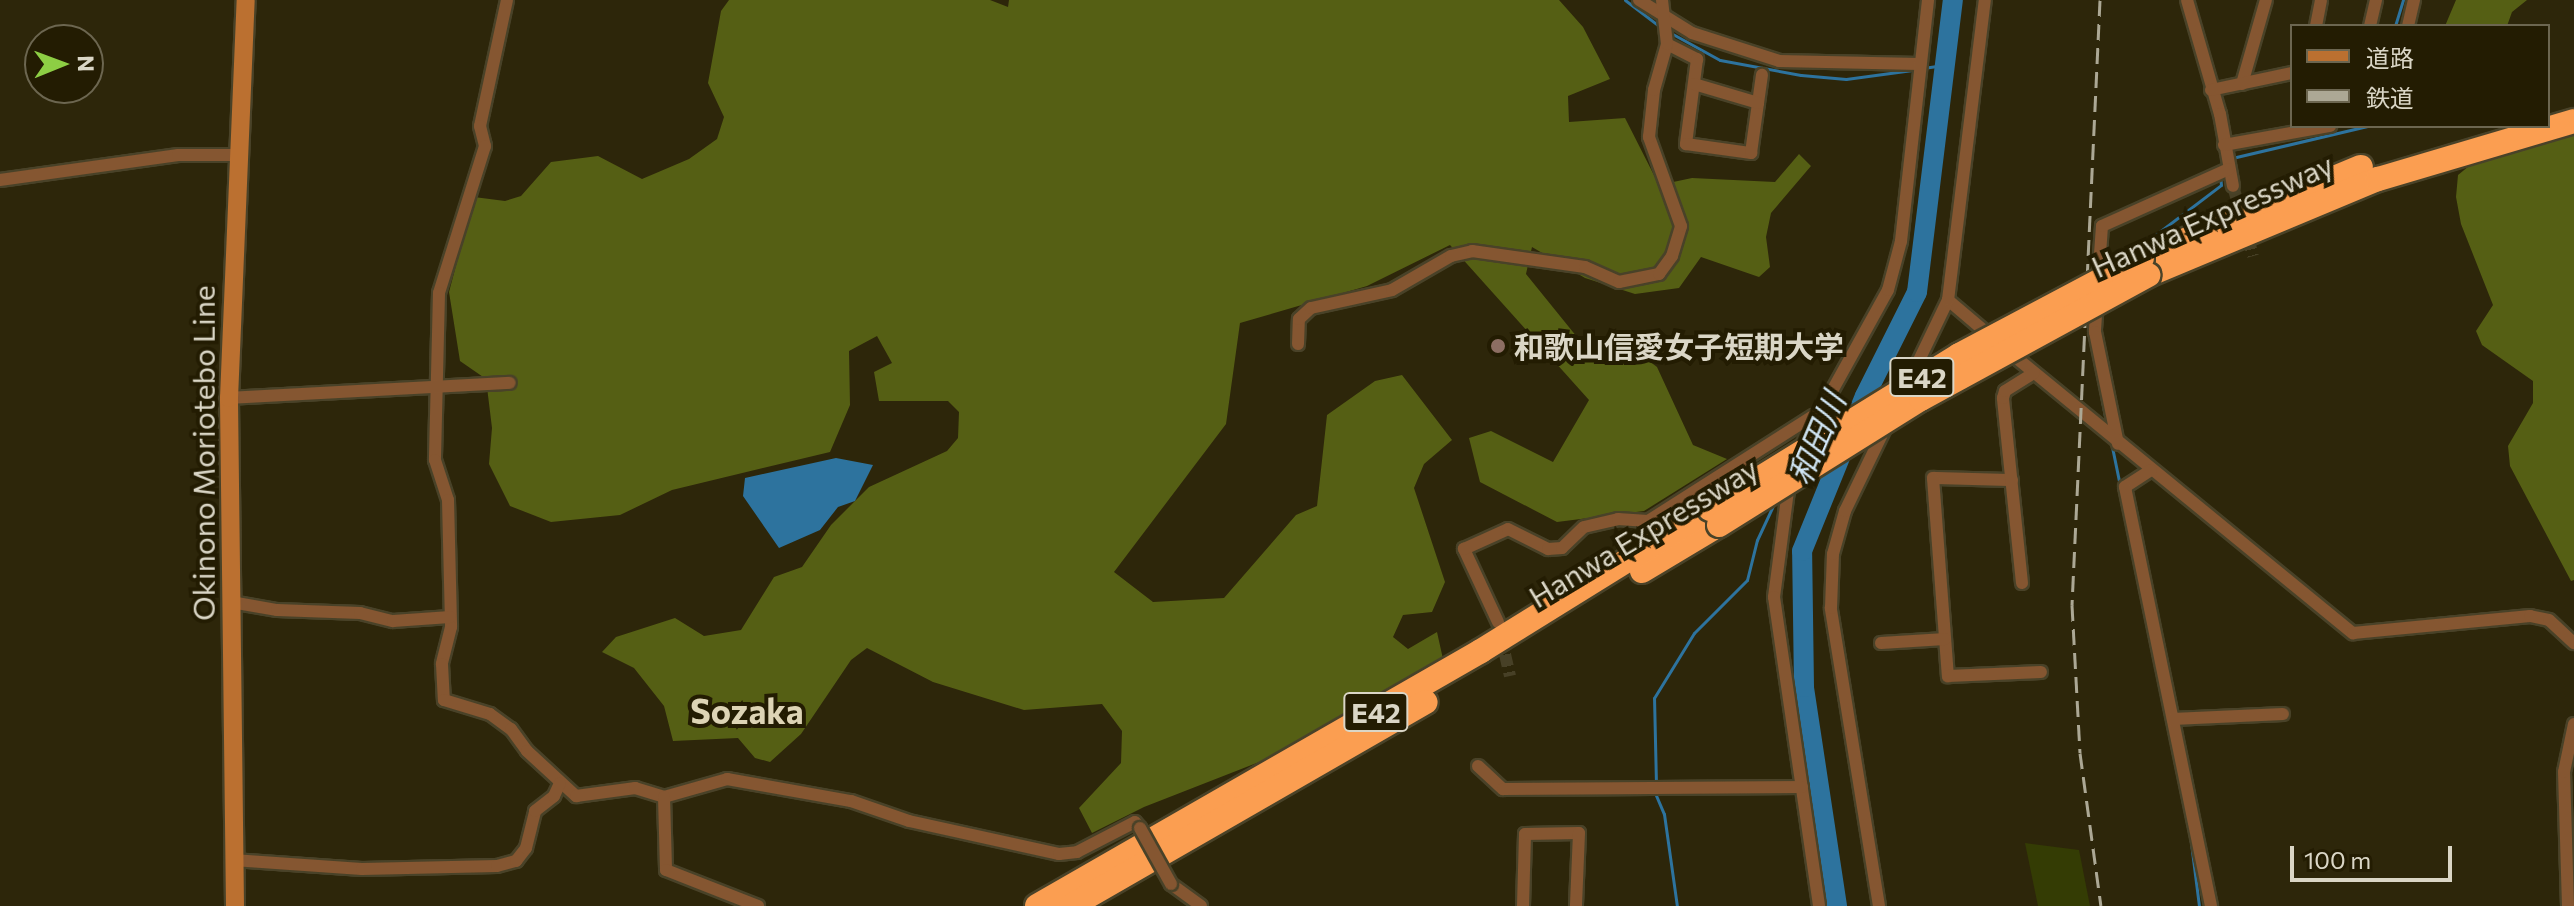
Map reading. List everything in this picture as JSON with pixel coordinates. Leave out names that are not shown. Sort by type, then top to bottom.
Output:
[{"type":"highway","points":[[2550,110],[2574,104]]},
{"type":"highway","name":"Hanwa Expressway","points":[[2145,266],[2378,179],[2574,121]]},
{"type":"highway","name":"Hanwa Expressway","points":[[1037,906],[1934,391],[2145,266],[2288,194],[2487,128]]},
{"type":"highway","name":"Hanwa Expressway","points":[[1071,906],[1340,754],[1715,517]]},
{"type":"main road","name":"Okinono Moriotebo Line","points":[[235,906],[229,398],[246,0]]},
{"type":"street","points":[[507,0],[480,126],[485,146],[439,293],[435,460],[448,500],[450,617],[442,664],[444,700],[490,714],[511,729],[560,783],[576,796],[635,788],[664,797],[727,779],[851,801],[909,821],[1059,854],[1077,852],[1135,822],[1171,884],[1201,906]]},
{"type":"street","points":[[1639,0],[1665,19],[1779,61],[1919,64]]},
{"type":"street","points":[[1298,344],[1299,319],[1311,308],[1392,290],[1451,256],[1472,251],[1585,267],[1619,282],[1659,274],[1672,256],[1681,226],[1649,137],[1651,104],[1667,44],[1662,0]]},
{"type":"street","points":[[1819,906],[1774,597],[1780,523],[1793,463],[1888,290],[1901,241],[1928,0]]},
{"type":"street","points":[[1879,906],[1831,608],[1833,554],[1868,460],[1948,300],[1985,0]]},
{"type":"street","points":[[2187,0],[2233,186]]},
{"type":"street","points":[[2242,84],[2266,0]]},
{"type":"street","points":[[2316,24],[2321,0]]},
{"type":"street","points":[[2370,24],[2376,0]]},
{"type":"street","points":[[2408,24],[2414,0]]},
{"type":"street","points":[[1667,44],[1697,59],[1686,144],[1751,153],[1762,75]]},
{"type":"street","points":[[2211,90],[2290,73]]},
{"type":"street","points":[[1694,84],[1758,103]]},
{"type":"street","points":[[2224,145],[2319,128]]},
{"type":"street","points":[[0,180],[178,155],[238,155]]},
{"type":"street","points":[[2118,444],[2095,332],[2102,226],[2229,169]]},
{"type":"street","points":[[1948,300],[2118,444],[2353,633],[2542,617],[2574,643]]},
{"type":"street","points":[[2022,583],[2003,398],[2005,391],[2034,373]]},
{"type":"street","points":[[229,398],[510,383]]},
{"type":"street","points":[[1498,622],[1464,549],[1508,529],[1548,549],[1562,548],[1584,527],[1618,519],[1648,521],[1794,433],[1819,411]]},
{"type":"street","points":[[2151,470],[2125,487],[2211,906]]},
{"type":"street","points":[[2012,480],[1933,478],[1948,676],[2041,672]]},
{"type":"street","points":[[231,602],[277,610],[360,613],[393,621],[450,617]]},
{"type":"street","points":[[1881,643],[1945,639]]},
{"type":"street","points":[[2173,719],[2283,714]]},
{"type":"street","points":[[2568,906],[2564,772],[2574,724]]},
{"type":"street","points":[[1478,766],[1503,789],[1802,787]]},
{"type":"street","points":[[233,860],[362,869],[497,866],[516,861],[526,848],[535,811],[554,796],[560,783]]},
{"type":"street","points":[[664,797],[666,870],[758,906]]},
{"type":"street","points":[[1523,906],[1525,834],[1579,833],[1576,906]]},
{"type":"green space","points":[[729,0],[990,0],[1008,7],[1009,0],[1559,0],[1583,27],[1610,79],[1568,96],[1569,122],[1625,118],[1659,185],[1692,178],[1775,182],[1799,154],[1811,166],[1771,213],[1766,237],[1770,267],[1759,277],[1701,257],[1679,288],[1635,294],[1585,278],[1532,247],[1526,274],[1594,358],[1600,363],[1636,351],[1657,367],[1693,445],[1727,459],[1644,511],[1557,522],[1480,482],[1469,438],[1491,431],[1553,462],[1589,400],[1450,245],[1367,286],[1240,323],[1226,424],[1114,572],[1153,602],[1224,598],[1296,515],[1317,506],[1327,415],[1375,381],[1402,375],[1452,440],[1424,464],[1414,488],[1445,582],[1432,612],[1403,615],[1393,637],[1408,649],[1437,632],[1443,659],[1272,757],[1144,807],[1092,833],[1079,808],[1121,763],[1122,731],[1102,704],[1024,710],[933,682],[867,648],[851,660],[801,734],[770,762],[755,758],[738,738],[673,741],[664,706],[634,668],[602,652],[616,637],[675,618],[704,636],[741,630],[774,577],[802,567],[831,525],[869,487],[947,451],[958,438],[959,412],[948,401],[879,401],[874,372],[892,363],[877,336],[849,351],[850,405],[830,452],[672,490],[620,515],[551,522],[510,506],[489,464],[492,428],[486,379],[460,361],[449,292],[474,197],[505,201],[521,196],[551,162],[598,156],[642,179],[689,159],[717,139],[724,117],[708,83],[721,11]]},
{"type":"green space","points":[[2456,0],[2527,0],[2512,12],[2508,24],[2446,24]]},
{"type":"green space","points":[[2574,135],[2574,580],[2571,581],[2510,466],[2508,446],[2533,403],[2533,381],[2482,345],[2476,331],[2493,305],[2461,224],[2456,197],[2458,175],[2469,166]]},
{"type":"green space","points":[[2025,843],[2079,850],[2090,906],[2038,906]]},
{"type":"water","points":[[836,458],[873,465],[855,501],[838,507],[820,530],[779,548],[743,496],[745,478]]},
{"type":"waterway","points":[[1625,0],[1659,26]]},
{"type":"waterway","name":"和田川","points":[[1837,906],[1804,687],[1802,551],[1865,396],[1917,292],[1953,0]]},
{"type":"waterway","points":[[2396,24],[2403,0]]},
{"type":"waterway","points":[[1669,32],[1720,60],[1801,75],[1846,79],[1912,70]]},
{"type":"waterway","points":[[1923,68],[1944,65]]},
{"type":"waterway","points":[[2232,158],[2359,128]]},
{"type":"waterway","points":[[2142,245],[2221,185],[2220,176]]},
{"type":"waterway","points":[[2092,348],[2107,427]]},
{"type":"waterway","points":[[2111,442],[2120,486]]},
{"type":"waterway","points":[[1656,785],[1654,698],[1694,633],[1747,580],[1757,540],[1774,504]]},
{"type":"waterway","points":[[1655,793],[1664,814],[1677,906]]},
{"type":"waterway","points":[[2189,827],[2199,906]]},
{"type":"tunnel","points":[[2233,186],[2253,256]]},
{"type":"tunnel","points":[[1501,637],[1510,676]]},
{"type":"railway","points":[[2100,0],[2072,605],[2080,753],[2101,906]]},
{"type":"place","name":"和歌山信愛女子短期大学","points":[[1498,346]]},
{"type":"district","name":"Sozaka","points":[[747,711]]}]
